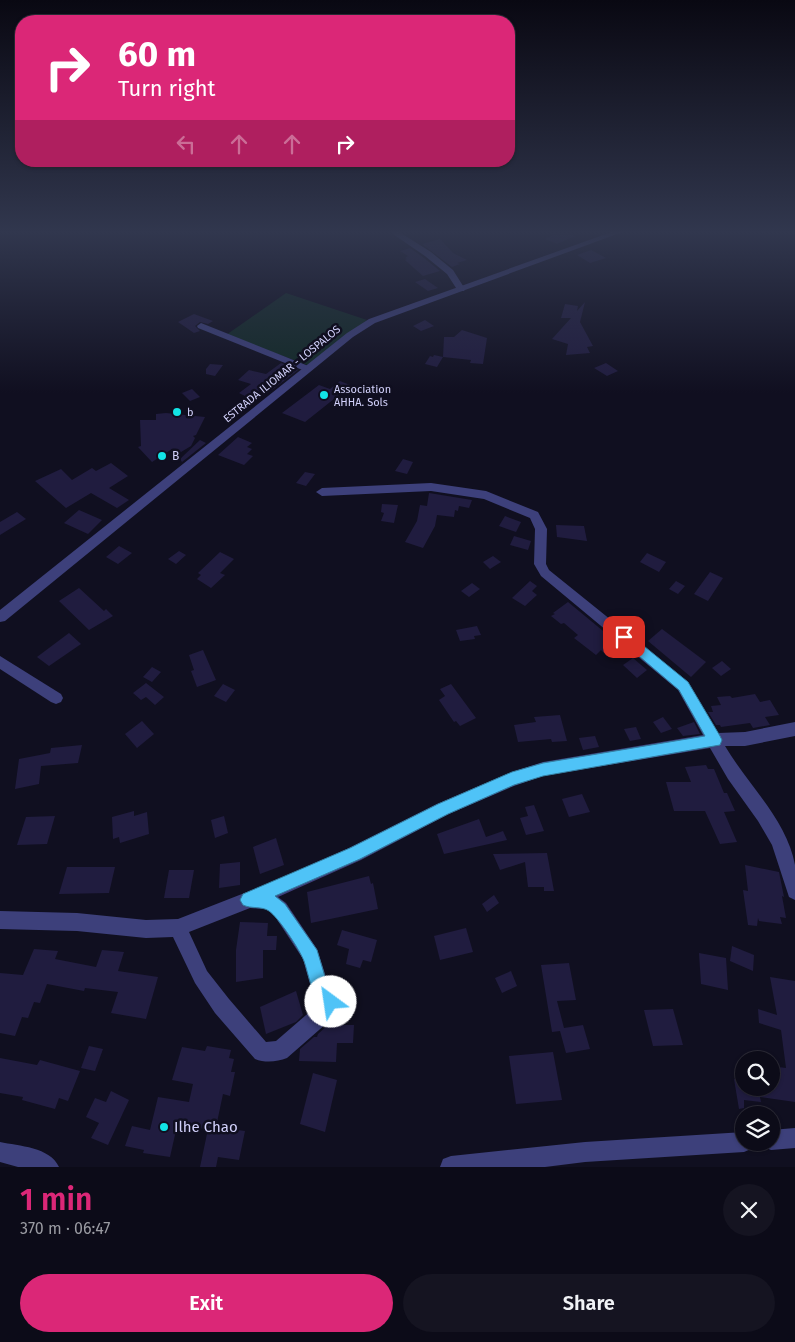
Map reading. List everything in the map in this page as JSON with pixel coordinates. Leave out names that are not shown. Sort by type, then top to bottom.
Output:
[{"type":"street","points":[[458,284],[461,289]]},
{"type":"street","name":"ESTRADA ILIOMAR - LOSPALOS","points":[[0,616],[350,335],[372,321],[474,284]]},
{"type":"street","points":[[201,326],[308,369]]},
{"type":"street","points":[[322,492],[431,487],[486,494],[534,515],[541,529],[540,564],[545,573],[684,686],[733,774],[764,815],[779,842],[795,891]]},
{"type":"street","points":[[0,662],[56,698]]},
{"type":"street","points":[[0,920],[77,922],[146,929],[178,928],[355,854],[443,809],[512,779],[543,769],[715,740],[745,739],[795,729]]},
{"type":"street","points":[[178,928],[201,977],[222,1006],[262,1052],[280,1051],[320,1016],[331,1002],[319,984],[311,955],[280,909],[269,902],[248,900]]},
{"type":"street","points":[[780,1139],[795,1138]]},
{"type":"street","points":[[451,1167],[585,1152],[735,1143]]},
{"type":"street","points":[[0,1152],[26,1163],[41,1162],[48,1167]]},
{"type":"green space","points":[[286,293],[367,320],[310,366],[226,335]]},
{"type":"building","points":[[419,284],[433,284],[438,288],[428,291]]},
{"type":"building","points":[[585,302],[580,322],[593,346],[587,347],[590,353],[566,355],[568,344],[552,339],[571,318],[561,318],[565,304],[578,306],[577,311]]},
{"type":"building","points":[[194,314],[213,321],[208,324],[200,322],[195,326],[200,331],[194,333],[178,322]]},
{"type":"building","points":[[425,320],[434,326],[421,331],[413,326]]},
{"type":"building","points":[[462,330],[487,338],[483,364],[470,363],[471,360],[443,357],[444,337],[454,337]]},
{"type":"building","points":[[430,356],[443,357],[437,367],[425,364]]},
{"type":"building","points":[[281,363],[298,370],[272,390],[266,388],[251,399],[239,393],[251,384],[238,380],[249,370],[266,374]]},
{"type":"building","points":[[606,363],[618,371],[607,376],[594,368]]},
{"type":"building","points":[[210,364],[223,365],[215,376],[206,374],[206,369]]},
{"type":"building","points":[[340,381],[355,387],[348,393],[344,391],[305,422],[282,413],[319,385],[330,389]]},
{"type":"building","points":[[192,389],[200,397],[190,401],[182,393]]},
{"type":"building","points":[[166,413],[205,417],[196,435],[193,436],[195,438],[191,446],[176,455],[172,449],[152,462],[138,447],[141,446],[140,420],[156,420],[156,414]]},
{"type":"building","points":[[238,437],[252,443],[247,447],[252,449],[247,454],[253,456],[244,465],[218,455]]},
{"type":"building","points":[[200,440],[206,443],[182,462],[180,459]]},
{"type":"building","points":[[403,459],[413,462],[407,474],[395,471]]},
{"type":"building","points":[[111,463],[128,476],[109,488],[129,500],[117,508],[91,493],[66,508],[35,481],[61,469],[72,480],[92,468],[96,471]]},
{"type":"building","points":[[305,472],[315,474],[306,486],[296,483]]},
{"type":"building","points":[[429,493],[472,500],[469,508],[459,506],[458,511],[455,510],[454,517],[437,515],[435,526],[423,548],[405,542],[417,521],[420,505],[427,506]]},
{"type":"building","points":[[382,504],[398,505],[394,523],[381,521],[384,513],[381,512]]},
{"type":"building","points":[[79,510],[102,520],[88,534],[64,523]]},
{"type":"building","points":[[17,512],[26,519],[0,535],[0,522]]},
{"type":"building","points":[[505,516],[521,522],[516,532],[499,526]]},
{"type":"building","points":[[556,525],[584,526],[587,541],[557,537]]},
{"type":"building","points":[[514,536],[531,541],[528,550],[510,545]]},
{"type":"building","points":[[119,546],[132,553],[118,564],[106,557]]},
{"type":"building","points":[[179,551],[186,555],[176,564],[168,559]]},
{"type":"building","points":[[220,552],[234,559],[220,573],[225,575],[211,588],[197,579],[201,575],[198,573]]},
{"type":"building","points":[[647,553],[666,562],[659,572],[640,562]]},
{"type":"building","points":[[493,556],[501,562],[490,569],[483,562]]},
{"type":"building","points":[[710,572],[723,578],[708,601],[694,594]]},
{"type":"building","points":[[530,581],[537,586],[532,591],[537,595],[525,606],[512,598]]},
{"type":"building","points":[[676,581],[685,586],[678,594],[669,589]]},
{"type":"building","points":[[472,583],[480,589],[469,597],[461,591]]},
{"type":"building","points":[[79,588],[104,611],[106,609],[113,616],[89,630],[59,601]]},
{"type":"building","points":[[568,602],[614,640],[609,644],[616,650],[607,656],[601,650],[596,655],[574,638],[578,635],[564,623],[561,624],[551,616]]},
{"type":"building","points":[[477,626],[481,635],[474,636],[475,639],[460,641],[456,630]]},
{"type":"building","points":[[662,629],[706,662],[691,677],[648,641]]},
{"type":"building","points":[[69,633],[81,644],[49,666],[37,657]]},
{"type":"building","points":[[203,650],[216,680],[197,687],[191,671],[194,670],[189,655]]},
{"type":"building","points":[[633,658],[647,670],[637,678],[623,665]]},
{"type":"building","points":[[722,661],[731,669],[721,676],[712,668]]},
{"type":"building","points":[[152,667],[161,672],[152,682],[143,677]]},
{"type":"building","points":[[146,683],[164,697],[155,705],[146,697],[141,700],[133,693]]},
{"type":"building","points":[[223,684],[235,690],[226,702],[214,696]]},
{"type":"building","points":[[451,684],[476,718],[460,726],[456,721],[454,722],[439,700],[445,696],[440,689]]},
{"type":"building","points":[[755,694],[760,702],[770,700],[779,715],[765,717],[770,725],[753,728],[750,723],[721,727],[716,725],[708,712],[713,712],[711,706],[721,705],[717,697],[730,696],[732,698]]},
{"type":"building","points":[[560,715],[567,741],[552,742],[551,739],[518,742],[514,725],[536,722],[534,717]]},
{"type":"building","points":[[663,717],[672,729],[661,733],[653,722]]},
{"type":"building","points":[[142,721],[154,734],[137,748],[125,734]]},
{"type":"building","points":[[694,722],[700,734],[683,736],[677,728]]},
{"type":"building","points":[[636,727],[641,739],[630,741],[624,729]]},
{"type":"building","points":[[595,736],[599,747],[583,750],[579,738]]},
{"type":"building","points":[[82,745],[78,763],[41,766],[39,784],[15,789],[19,759],[50,753],[51,748]]},
{"type":"building","points":[[706,765],[708,769],[714,769],[724,793],[727,793],[735,811],[724,812],[737,842],[720,844],[705,811],[674,811],[666,782],[691,782],[685,767]]},
{"type":"building","points":[[582,794],[590,812],[569,817],[562,799]]},
{"type":"building","points":[[534,805],[544,831],[526,835],[520,818],[528,816],[525,807]]},
{"type":"building","points":[[134,811],[134,816],[147,812],[149,834],[120,843],[119,837],[113,839],[112,817]]},
{"type":"building","points":[[55,816],[47,844],[17,845],[26,817]]},
{"type":"building","points":[[224,816],[228,833],[215,838],[211,820]]},
{"type":"building","points":[[479,819],[486,837],[503,831],[507,840],[444,854],[437,834]]},
{"type":"building","points":[[276,838],[284,865],[260,874],[253,847]]},
{"type":"building","points":[[547,853],[554,891],[544,891],[544,887],[528,887],[525,862],[500,870],[493,854]]},
{"type":"building","points":[[240,862],[240,885],[219,888],[220,864]]},
{"type":"building","points":[[745,865],[779,872],[786,918],[780,917],[782,924],[759,921],[758,918],[757,926],[748,925],[743,890],[748,891]]},
{"type":"building","points":[[67,867],[115,867],[109,893],[59,894]]},
{"type":"building","points":[[169,870],[194,870],[189,898],[164,898]]},
{"type":"building","points":[[369,876],[371,884],[373,883],[378,909],[311,923],[307,892]]},
{"type":"building","points":[[494,895],[499,903],[487,912],[482,904]]},
{"type":"building","points":[[240,922],[268,923],[267,936],[277,936],[276,950],[263,950],[263,978],[236,982],[236,950]]},
{"type":"building","points":[[466,928],[473,952],[440,960],[434,936]]},
{"type":"building","points":[[342,930],[377,940],[371,962],[363,960],[360,968],[346,964],[349,949],[337,945]]},
{"type":"building","points":[[732,946],[754,955],[753,971],[730,961]]},
{"type":"building","points":[[34,949],[58,951],[55,959],[96,967],[102,950],[124,952],[118,971],[158,977],[146,1019],[111,1013],[118,992],[85,988],[84,991],[47,984],[40,1003],[34,1002],[28,1018],[22,1017],[15,1036],[0,1033],[0,973],[23,975]]},
{"type":"building","points":[[699,953],[726,958],[728,990],[701,984]]},
{"type":"building","points":[[569,963],[576,1000],[557,1001],[564,1028],[583,1025],[590,1049],[566,1053],[560,1031],[552,1032],[541,965]]},
{"type":"building","points":[[511,971],[517,986],[502,993],[495,978]]},
{"type":"building","points":[[770,977],[795,981],[795,1102],[760,1097],[761,1102],[744,1100],[744,1106],[738,1106],[737,1096],[780,1096],[780,1067],[786,1068],[781,1030],[759,1023],[758,1009],[777,1015]]},
{"type":"building","points":[[296,991],[303,1015],[296,1022],[266,1034],[260,1007]]},
{"type":"building","points":[[673,1009],[683,1045],[653,1046],[644,1010]]},
{"type":"building","points":[[328,1025],[354,1025],[353,1043],[337,1043],[336,1062],[299,1061],[300,1049],[314,1037],[317,1037]]},
{"type":"building","points":[[89,1046],[103,1049],[95,1071],[81,1068]]},
{"type":"building","points":[[207,1046],[231,1050],[229,1058],[234,1059],[231,1072],[235,1072],[230,1096],[223,1094],[216,1127],[245,1131],[239,1160],[218,1157],[216,1167],[200,1167],[208,1129],[177,1126],[170,1157],[143,1153],[144,1150],[125,1146],[132,1126],[150,1130],[158,1097],[189,1102],[193,1084],[172,1080],[182,1047],[205,1051]]},
{"type":"building","points":[[553,1052],[562,1100],[516,1104],[509,1056]]},
{"type":"building","points":[[0,1058],[37,1065],[40,1060],[80,1071],[68,1101],[59,1098],[55,1109],[22,1100],[23,1097],[0,1093]]},
{"type":"building","points":[[313,1073],[337,1080],[325,1132],[300,1124]]},
{"type":"building","points":[[111,1091],[129,1100],[108,1145],[91,1138],[99,1123],[86,1117],[95,1098],[106,1102]]},
{"type":"place","name":"Association AHHA. Sols","points":[[324,395]]},
{"type":"place","name":"b","points":[[177,412]]},
{"type":"place","name":"B","points":[[162,456]]},
{"type":"place","name":"Ilhe Chao","points":[[164,1127]]},
{"type":"route","points":[[331,1002],[319,984],[311,955],[280,909],[269,902],[248,900],[355,854],[443,809],[512,779],[543,769],[715,740],[684,686],[624,637]]}]
